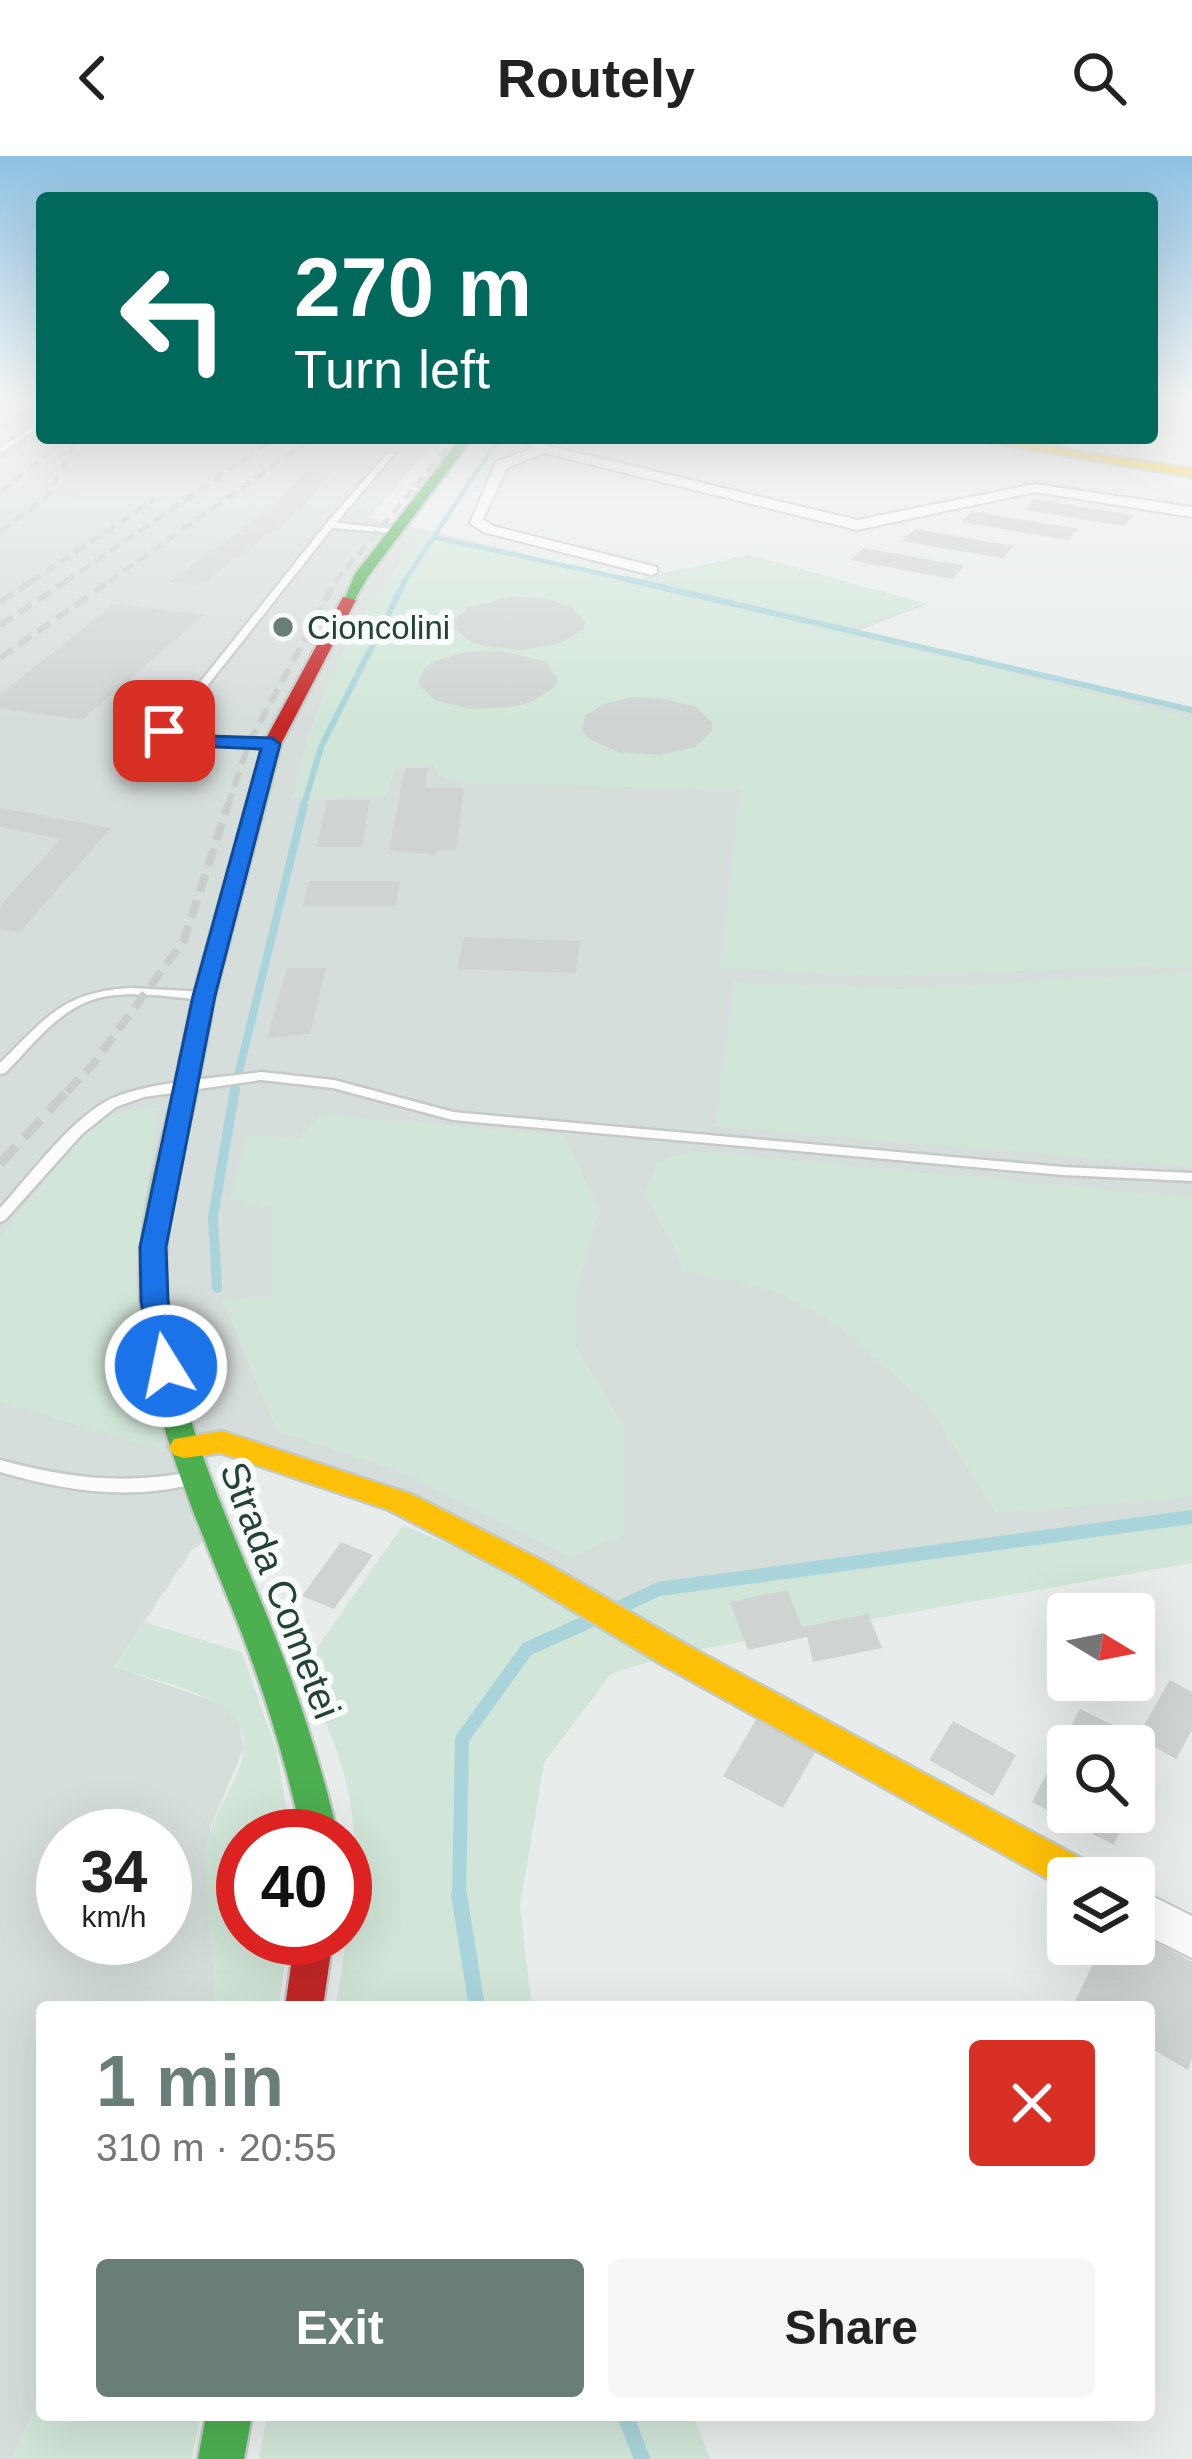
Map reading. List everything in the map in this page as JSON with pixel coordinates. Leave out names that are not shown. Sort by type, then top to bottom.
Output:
[{"type":"street","name":"Strada Cometei","points":[[314,1809],[296,1732],[184,1447],[154,1300],[153,1247],[204,996],[272,744],[328,631],[412,507]]},
{"type":"street","points":[[480,507],[475,520],[488,530],[651,570]]},
{"type":"street","points":[[788,507],[857,524],[939,507]]},
{"type":"street","points":[[184,1447],[222,1442],[400,1502],[1047,1859]]},
{"type":"street","points":[[1155,1918],[1192,1938]]},
{"type":"street","points":[[305,2001],[310,1965]]},
{"type":"street","points":[[221,2459],[228,2421]]},
{"type":"lane","points":[[272,744],[162,736],[345,507]]},
{"type":"lane","points":[[330,525],[393,531]]},
{"type":"lane","points":[[0,1070],[67,1008],[90,997],[204,996]]},
{"type":"lane","points":[[0,1217],[76,1131],[111,1104],[142,1093],[261,1076],[334,1084],[453,1116],[1063,1171],[1192,1177]]},
{"type":"lane","points":[[0,1466],[93,1489],[129,1490],[196,1477]]},
{"type":"shaded area","points":[[0,507],[377,507],[369,517],[634,580],[748,555],[927,604],[860,630],[1192,712],[1192,1517],[659,1589],[600,1611],[509,1557],[206,1441],[218,1532],[192,1550],[114,1667],[222,1704],[239,1723],[244,1748],[210,1828],[216,2001],[36,2001],[36,2407],[11,2459],[0,2459]]},
{"type":"green space","points":[[421,532],[630,584],[748,555],[927,604],[845,631],[1192,718],[1192,965],[880,976],[720,968],[740,790],[476,783],[439,776],[433,764],[396,767],[386,795],[292,799],[313,722],[340,658]]},
{"type":"green space","points":[[1192,972],[1192,1166],[715,1126],[734,982],[901,989]]},
{"type":"green space","points":[[159,1107],[134,1267],[143,1358],[165,1451],[0,1402],[0,1237],[84,1132],[111,1113]]},
{"type":"green space","points":[[322,1115],[564,1135],[599,1211],[578,1283],[576,1347],[624,1426],[623,1535],[572,1557],[406,1473],[277,1431],[222,1300],[273,1298],[271,1207],[230,1200],[247,1135],[299,1138]]},
{"type":"green space","points":[[690,1151],[1192,1198],[1192,1497],[996,1513],[927,1404],[836,1324],[771,1290],[682,1270],[673,1244],[644,1195],[657,1163]]},
{"type":"green space","points":[[1192,1517],[1192,1563],[673,1654],[611,1674],[544,1763],[520,1906],[531,2001],[337,2001],[342,1965],[372,1965],[372,1809],[351,1809],[340,1761],[302,1669],[403,1525],[600,1611],[659,1589]]},
{"type":"green space","points":[[144,1622],[242,1652],[277,1752],[286,1809],[220,1809],[242,1760],[241,1730],[215,1703],[114,1668]]},
{"type":"green space","points":[[216,1818],[216,1965],[284,1965],[280,2001],[216,2001],[206,1887],[206,1851]]},
{"type":"green space","points":[[36,2407],[36,2421],[200,2421],[191,2459],[11,2459]]},
{"type":"green space","points":[[266,2421],[695,2421],[710,2459],[259,2459]]},
{"type":"building","points":[[303,507],[201,585],[169,582],[268,510]]},
{"type":"building","points":[[1086,507],[1133,515],[1124,526],[1024,510]]},
{"type":"building","points":[[972,511],[1078,529],[1068,540],[961,522]]},
{"type":"building","points":[[915,529],[1014,546],[1003,558],[902,541]]},
{"type":"building","points":[[864,548],[964,566],[952,579],[850,560]]},
{"type":"building","points":[[514,597],[547,599],[573,608],[585,622],[582,630],[561,643],[523,650],[484,646],[453,627],[468,607]]},
{"type":"building","points":[[115,604],[204,615],[82,720],[0,708],[0,694]]},
{"type":"building","points":[[501,651],[546,662],[557,678],[555,687],[513,707],[470,709],[434,700],[418,684],[424,668],[435,661],[465,652]]},
{"type":"building","points":[[634,697],[696,707],[712,722],[712,731],[695,747],[659,755],[618,752],[582,731],[585,716],[604,704]]},
{"type":"building","points":[[405,768],[428,768],[425,788],[464,788],[456,850],[437,850],[436,855],[389,850]]},
{"type":"building","points":[[327,800],[370,800],[362,847],[317,847]]},
{"type":"building","points":[[0,808],[111,828],[20,932],[0,929],[0,906],[61,839],[0,827]]},
{"type":"building","points":[[309,881],[400,881],[396,906],[303,906]]},
{"type":"building","points":[[464,937],[580,941],[576,973],[457,969]]},
{"type":"building","points":[[287,968],[326,968],[310,1034],[267,1038]]},
{"type":"building","points":[[341,1542],[373,1555],[334,1609],[302,1596]]},
{"type":"building","points":[[787,1590],[802,1627],[868,1614],[882,1648],[813,1662],[807,1637],[748,1650],[730,1602]]},
{"type":"building","points":[[1170,1680],[1192,1692],[1192,1730],[1176,1759],[1155,1747],[1155,1725],[1144,1725]]},
{"type":"building","points":[[1080,1709],[1113,1725],[1072,1725]]},
{"type":"building","points":[[757,1718],[817,1749],[783,1808],[723,1776]]},
{"type":"building","points":[[953,1721],[1016,1755],[993,1796],[929,1760]]},
{"type":"building","points":[[1047,1773],[1047,1810],[1032,1802]]},
{"type":"building","points":[[1091,1833],[1119,1833],[1114,1845]]},
{"type":"building","points":[[1155,1942],[1192,1962],[1188,2070],[1155,2051],[1155,2001],[1075,2001],[1092,1965],[1155,1965]]},
{"type":"waterway","points":[[434,537],[453,507]]},
{"type":"waterway","points":[[404,582],[434,537]]},
{"type":"waterway","points":[[434,537],[640,582]]},
{"type":"waterway","points":[[303,808],[321,747],[406,579]]},
{"type":"waterway","points":[[626,579],[1192,710]]},
{"type":"waterway","points":[[234,1092],[304,805]]},
{"type":"waterway","points":[[217,1288],[213,1217],[235,1089]]},
{"type":"waterway","points":[[616,1609],[659,1589],[1192,1517]]},
{"type":"waterway","points":[[459,1895],[462,1739],[527,1649],[594,1619]]},
{"type":"waterway","points":[[459,1895],[476,2001]]},
{"type":"waterway","points":[[627,2421],[642,2459]]},
{"type":"railway","points":[[0,532],[32,507]]},
{"type":"railway","points":[[30,582],[142,507]]},
{"type":"railway","points":[[65,582],[174,507]]},
{"type":"railway","points":[[108,582],[214,507]]},
{"type":"railway","points":[[336,581],[398,507]]},
{"type":"railway","points":[[0,602],[35,579]]},
{"type":"railway","points":[[0,626],[69,579]]},
{"type":"railway","points":[[0,658],[113,579]]},
{"type":"railway","points":[[228,806],[249,743],[336,581]]},
{"type":"railway","points":[[67,1092],[94,1063],[184,940],[228,806]]},
{"type":"railway","points":[[0,1164],[69,1089]]},
{"type":"traffic: fast","points":[[348,600],[414,507]]},
{"type":"traffic: fast","points":[[185,1092],[154,1247],[154,1298],[165,1368],[206,1503],[283,1700],[314,1809]]},
{"type":"traffic: fast","points":[[221,2459],[228,2421]]},
{"type":"traffic: slow","points":[[184,1447],[222,1442],[400,1502],[530,1569],[673,1654],[1047,1859]]},
{"type":"traffic: jam","points":[[185,1092],[204,996],[272,744],[348,600]]},
{"type":"traffic: jam","points":[[305,2001],[310,1965]]},
{"type":"place","name":"Cioncolini","points":[[283,627]]},
{"type":"route","points":[[164,731],[162,736],[172,740],[272,744],[204,996],[153,1247],[154,1300],[166,1366]]}]
